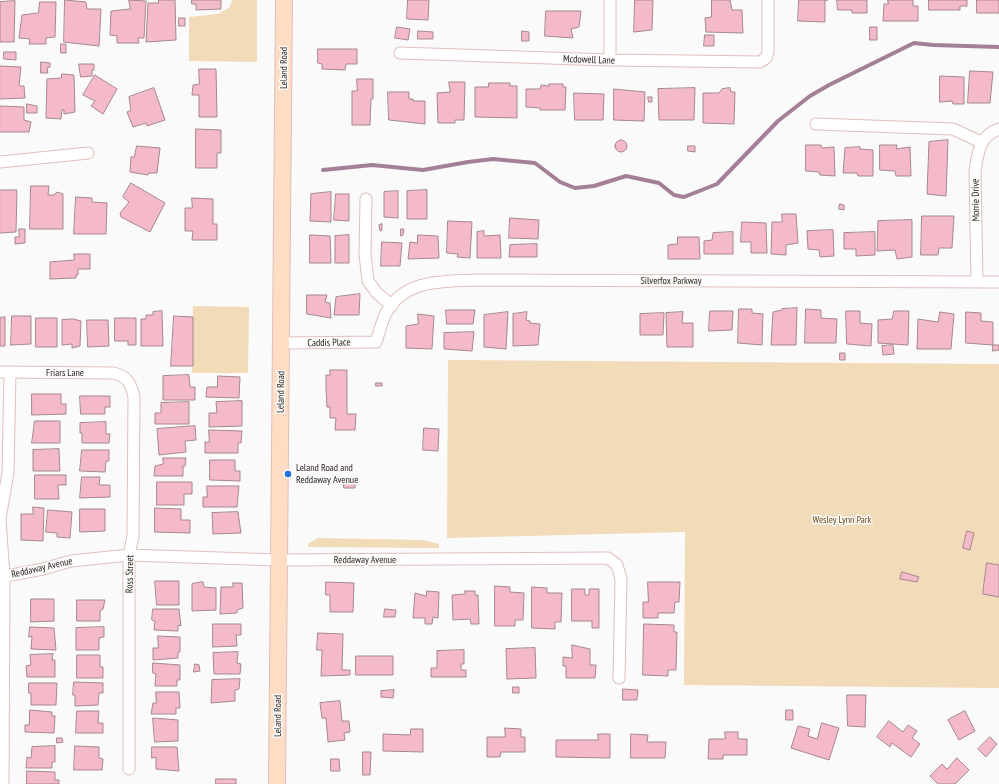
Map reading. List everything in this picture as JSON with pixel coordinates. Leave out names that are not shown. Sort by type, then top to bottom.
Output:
[{"type":"street","name":"Leland Road","points":[[277,784],[284,0]]},
{"type":"street","points":[[610,0],[610,60]]},
{"type":"street","name":"Mcdowell Lane","points":[[400,53],[610,60],[760,62],[766,58],[769,48],[768,0]]},
{"type":"street","points":[[816,124],[953,129],[981,142],[987,135],[999,129]]},
{"type":"street","name":"Morrie Drive","points":[[977,282],[975,171],[981,142]]},
{"type":"street","points":[[0,162],[88,153]]},
{"type":"street","points":[[366,199],[365,254],[368,281],[377,293],[392,306]]},
{"type":"street","name":"Silverfox Parkway","points":[[376,342],[386,313],[399,296],[414,286],[425,283],[474,280],[999,282]]},
{"type":"street","name":"Caddis Place","points":[[282,343],[376,342]]},
{"type":"street","points":[[2,784],[2,577],[0,519],[8,473],[5,372]]},
{"type":"street","name":"Friars Lane","points":[[5,372],[113,373],[128,380]]},
{"type":"street","name":"Ross Street","points":[[128,380],[134,397],[133,536],[129,555],[129,769]]},
{"type":"street","name":"Reddaway Avenue","points":[[2,577],[43,569],[71,561],[129,555],[278,560],[608,558],[617,565],[621,579],[619,678]]},
{"type":"green space","points":[[232,0],[257,0],[257,62],[189,61],[189,17],[218,14],[230,7]]},
{"type":"green space","points":[[193,306],[249,307],[248,373],[192,373]]},
{"type":"green space","name":"Wesley Lynn Park","points":[[448,360],[999,364],[999,688],[684,685],[685,532],[447,538]]},
{"type":"green space","points":[[318,538],[423,540],[439,544],[439,548],[308,547],[308,544]]},
{"type":"building","points":[[65,0],[86,2],[87,9],[101,9],[99,46],[64,42]]},
{"type":"building","points":[[129,0],[146,1],[144,38],[138,38],[139,43],[117,43],[117,36],[110,35],[111,11],[130,9]]},
{"type":"building","points":[[159,0],[175,0],[176,40],[146,42],[148,3],[158,3]]},
{"type":"building","points":[[192,0],[221,0],[221,9],[196,10],[196,4],[192,4]]},
{"type":"building","points":[[408,0],[429,0],[428,20],[407,19]]},
{"type":"building","points":[[635,0],[653,0],[652,30],[634,32]]},
{"type":"building","points":[[712,0],[730,0],[732,10],[742,10],[743,33],[706,32],[705,18],[711,17]]},
{"type":"building","points":[[799,0],[825,0],[825,22],[798,21]]},
{"type":"building","points":[[837,0],[867,0],[867,13],[852,13],[852,10],[838,10]]},
{"type":"building","points":[[888,0],[913,0],[913,6],[918,6],[918,21],[883,21],[884,4],[888,4]]},
{"type":"building","points":[[929,0],[967,0],[967,6],[960,6],[960,10],[929,10]]},
{"type":"building","points":[[977,0],[999,0],[999,13],[977,13]]},
{"type":"building","points":[[15,1],[14,42],[0,42],[0,2]]},
{"type":"building","points":[[40,2],[56,2],[55,37],[46,38],[46,44],[29,44],[30,39],[19,38],[22,15],[38,13]]},
{"type":"building","points":[[546,11],[581,11],[579,27],[571,29],[573,38],[545,36]]},
{"type":"building","points":[[179,18],[185,18],[185,26],[179,26]]},
{"type":"building","points":[[397,27],[410,29],[408,40],[395,38]]},
{"type":"building","points":[[870,27],[877,27],[877,40],[870,40]]},
{"type":"building","points":[[418,31],[433,32],[433,39],[418,39]]},
{"type":"building","points":[[522,31],[529,32],[529,41],[522,41]]},
{"type":"building","points":[[705,35],[714,35],[714,46],[704,46]]},
{"type":"building","points":[[61,44],[66,44],[66,53],[61,53]]},
{"type":"building","points":[[318,49],[357,49],[357,64],[346,64],[345,70],[322,69],[322,64],[318,63]]},
{"type":"building","points":[[4,52],[16,52],[16,60],[4,59]]},
{"type":"building","points":[[41,62],[50,63],[50,67],[47,68],[48,73],[41,73]]},
{"type":"building","points":[[79,64],[94,64],[92,76],[81,77]]},
{"type":"building","points":[[0,66],[21,67],[19,86],[24,86],[25,98],[0,99]]},
{"type":"building","points":[[199,69],[216,69],[217,117],[199,117],[199,95],[192,95],[193,85],[199,84]]},
{"type":"building","points":[[970,71],[993,72],[990,103],[968,103]]},
{"type":"building","points":[[62,74],[74,75],[75,112],[64,114],[64,110],[62,110],[61,119],[46,118],[47,79],[61,78]]},
{"type":"building","points":[[95,75],[117,89],[103,114],[91,106],[95,101],[83,95]]},
{"type":"building","points":[[940,76],[964,77],[964,104],[953,104],[952,101],[940,102]]},
{"type":"building","points":[[357,79],[373,79],[373,99],[371,99],[370,125],[352,125],[352,91],[357,91]]},
{"type":"building","points":[[449,82],[465,82],[464,120],[455,120],[455,123],[438,123],[437,93],[450,92]]},
{"type":"building","points":[[489,83],[510,83],[510,86],[517,86],[517,118],[475,117],[475,87],[488,87]]},
{"type":"building","points":[[549,84],[563,84],[563,87],[566,87],[565,110],[540,110],[540,108],[526,107],[526,89],[540,89],[541,85],[549,86]]},
{"type":"building","points":[[154,88],[165,120],[147,126],[146,123],[133,127],[127,112],[131,110],[129,97]]},
{"type":"building","points":[[695,88],[694,120],[659,120],[658,89]]},
{"type":"building","points":[[730,88],[731,92],[735,92],[734,124],[703,123],[703,93],[719,93],[722,89]]},
{"type":"building","points":[[614,89],[645,92],[644,121],[614,120]]},
{"type":"building","points":[[388,92],[409,92],[409,99],[413,99],[413,101],[425,101],[425,124],[389,120]]},
{"type":"building","points":[[574,93],[604,94],[603,120],[575,120]]},
{"type":"building","points":[[648,97],[652,97],[652,102],[649,102]]},
{"type":"building","points":[[27,104],[37,106],[37,113],[27,113]]},
{"type":"building","points":[[0,106],[24,107],[24,120],[31,122],[29,132],[0,132]]},
{"type":"building","points":[[196,129],[221,130],[221,153],[217,153],[217,168],[196,168]]},
{"type":"building","points":[[619,140],[623,140],[627,146],[623,152],[619,152],[615,148],[615,144]]},
{"type":"building","points":[[948,140],[946,196],[927,194],[929,142]]},
{"type":"building","points":[[806,145],[821,145],[822,148],[834,147],[835,176],[820,175],[819,172],[806,171]]},
{"type":"building","points":[[880,145],[897,145],[896,149],[910,147],[911,176],[896,176],[895,171],[880,170]]},
{"type":"building","points":[[137,146],[160,148],[157,173],[149,173],[148,175],[130,172],[131,157],[134,157]]},
{"type":"building","points":[[688,146],[695,146],[695,152],[688,151]]},
{"type":"building","points":[[860,147],[860,149],[873,150],[873,176],[858,176],[857,173],[843,173],[845,148]]},
{"type":"building","points":[[131,183],[165,203],[150,232],[121,217],[120,213],[129,202],[123,197]]},
{"type":"building","points":[[31,186],[49,186],[48,195],[54,195],[57,192],[63,194],[63,229],[30,229]]},
{"type":"building","points":[[0,190],[17,190],[16,232],[0,233]]},
{"type":"building","points":[[427,190],[427,219],[407,219],[407,191]]},
{"type":"building","points":[[398,191],[398,218],[384,217],[384,192]]},
{"type":"building","points":[[331,192],[331,222],[310,221],[311,194]]},
{"type":"building","points":[[336,194],[349,194],[349,221],[334,220]]},
{"type":"building","points":[[76,197],[92,198],[92,202],[107,203],[106,234],[74,234]]},
{"type":"building","points":[[192,198],[213,199],[213,224],[217,224],[217,240],[192,240],[193,231],[185,231],[185,208],[192,208]]},
{"type":"building","points":[[840,204],[844,205],[844,210],[839,209]]},
{"type":"building","points":[[782,214],[796,214],[798,243],[786,245],[786,255],[771,254],[772,222],[782,222]]},
{"type":"building","points":[[922,216],[954,216],[952,248],[939,248],[938,255],[921,255]]},
{"type":"building","points":[[510,218],[539,220],[538,239],[509,238]]},
{"type":"building","points":[[912,220],[912,257],[897,259],[895,250],[877,251],[878,221]]},
{"type":"building","points":[[448,221],[472,222],[470,258],[457,257],[458,254],[447,253]]},
{"type":"building","points":[[742,222],[766,223],[767,253],[751,253],[751,242],[741,242]]},
{"type":"building","points":[[382,224],[382,230],[380,231],[379,225]]},
{"type":"building","points":[[19,229],[25,229],[25,243],[15,244],[15,237],[19,237]]},
{"type":"building","points":[[401,229],[404,229],[403,235],[401,236]]},
{"type":"building","points":[[833,230],[834,256],[820,257],[819,250],[808,249],[807,231]]},
{"type":"building","points":[[484,231],[484,236],[500,235],[501,258],[477,258],[477,232]]},
{"type":"building","points":[[733,232],[733,254],[704,254],[704,241],[712,240],[713,233]]},
{"type":"building","points":[[875,232],[875,255],[856,256],[856,249],[844,249],[844,233]]},
{"type":"building","points":[[310,235],[330,236],[331,263],[310,263]]},
{"type":"building","points":[[349,235],[349,263],[335,263],[335,236]]},
{"type":"building","points":[[418,235],[438,236],[439,258],[408,259],[410,242],[417,243]]},
{"type":"building","points":[[678,237],[699,237],[700,259],[668,259],[668,245],[677,244]]},
{"type":"building","points":[[382,242],[402,243],[400,266],[381,266]]},
{"type":"building","points":[[537,244],[537,257],[509,257],[510,245]]},
{"type":"building","points":[[74,254],[90,254],[90,269],[78,269],[78,275],[76,275],[76,278],[50,279],[50,262],[74,260]]},
{"type":"building","points":[[360,294],[359,315],[334,315],[336,297]]},
{"type":"building","points":[[307,295],[327,295],[325,302],[330,303],[331,318],[307,314]]},
{"type":"building","points":[[797,308],[796,345],[771,345],[773,312],[782,309]]},
{"type":"building","points":[[739,309],[752,309],[752,313],[763,314],[762,345],[738,343]]},
{"type":"building","points":[[806,309],[821,310],[821,318],[837,319],[836,343],[805,343]]},
{"type":"building","points":[[446,310],[475,310],[473,324],[447,324]]},
{"type":"building","points":[[162,311],[163,346],[141,346],[141,319],[146,319],[146,315],[153,315],[153,312]]},
{"type":"building","points":[[710,311],[733,311],[732,330],[709,331]]},
{"type":"building","points":[[846,311],[860,311],[860,323],[872,324],[871,346],[847,344]]},
{"type":"building","points":[[894,311],[909,311],[908,345],[878,343],[878,320],[892,319]]},
{"type":"building","points":[[508,312],[506,349],[484,347],[484,315]]},
{"type":"building","points":[[527,312],[526,320],[530,321],[530,323],[540,324],[538,345],[513,346],[513,314]]},
{"type":"building","points":[[683,312],[682,323],[693,323],[693,347],[667,347],[666,313]]},
{"type":"building","points":[[940,312],[954,314],[951,349],[917,349],[918,319],[938,322]]},
{"type":"building","points":[[966,312],[981,313],[981,321],[993,322],[993,345],[966,343]]},
{"type":"building","points":[[664,313],[663,335],[640,335],[640,314]]},
{"type":"building","points":[[418,314],[434,316],[432,349],[406,348],[406,326],[418,324]]},
{"type":"building","points":[[12,316],[31,316],[31,344],[11,345]]},
{"type":"building","points":[[174,316],[193,317],[193,366],[171,366]]},
{"type":"building","points":[[5,317],[5,346],[0,346],[0,318]]},
{"type":"building","points":[[36,318],[57,318],[57,347],[36,347]]},
{"type":"building","points":[[115,318],[136,318],[136,345],[128,345],[128,341],[115,341]]},
{"type":"building","points":[[73,319],[81,321],[80,346],[72,348],[72,344],[62,345],[62,320]]},
{"type":"building","points":[[87,320],[108,320],[109,346],[88,347]]},
{"type":"building","points":[[474,332],[472,351],[444,349],[444,333]]},
{"type":"building","points":[[893,345],[894,354],[883,355],[882,346]]},
{"type":"building","points":[[993,345],[999,345],[999,350],[993,351]]},
{"type":"building","points":[[840,353],[845,353],[845,360],[840,360]]},
{"type":"building","points":[[330,370],[347,370],[347,414],[356,414],[355,430],[335,430],[336,418],[330,418],[330,407],[327,407],[326,375],[330,375]]},
{"type":"building","points":[[189,375],[190,387],[195,387],[195,400],[163,400],[163,376]]},
{"type":"building","points":[[218,376],[240,377],[239,398],[206,397],[207,387],[217,387]]},
{"type":"building","points":[[376,383],[382,383],[382,386],[376,386]]},
{"type":"building","points":[[32,394],[61,394],[61,404],[66,404],[66,414],[32,415]]},
{"type":"building","points":[[80,396],[110,396],[110,407],[105,407],[105,414],[81,414]]},
{"type":"building","points":[[242,401],[242,426],[209,427],[209,413],[217,413],[216,402]]},
{"type":"building","points":[[189,402],[189,424],[155,424],[155,413],[161,413],[161,403]]},
{"type":"building","points":[[35,421],[60,421],[60,443],[32,443]]},
{"type":"building","points":[[106,422],[106,434],[110,434],[109,443],[82,443],[80,423]]},
{"type":"building","points":[[195,426],[196,440],[185,441],[186,452],[159,455],[157,429]]},
{"type":"building","points":[[424,428],[439,429],[438,451],[423,450]]},
{"type":"building","points":[[209,430],[242,431],[241,443],[238,443],[238,453],[205,453],[205,442],[209,442]]},
{"type":"building","points":[[59,449],[60,471],[33,471],[33,450]]},
{"type":"building","points":[[82,450],[109,450],[109,461],[106,461],[105,472],[80,471]]},
{"type":"building","points":[[163,458],[186,458],[185,466],[183,466],[183,476],[154,476],[155,466],[163,464]]},
{"type":"building","points":[[210,460],[235,460],[235,471],[240,471],[240,481],[210,480]]},
{"type":"building","points":[[35,475],[66,475],[66,485],[58,485],[59,499],[35,499]]},
{"type":"building","points":[[82,477],[100,477],[99,485],[110,485],[110,497],[80,498]]},
{"type":"building","points":[[344,480],[355,481],[355,488],[344,488]]},
{"type":"building","points":[[157,482],[192,482],[192,494],[184,494],[184,505],[157,505]]},
{"type":"building","points":[[207,486],[239,486],[237,507],[203,507],[203,497],[207,497]]},
{"type":"building","points":[[33,507],[44,508],[43,541],[21,540],[21,514],[33,514]]},
{"type":"building","points":[[155,508],[181,509],[181,520],[190,520],[190,533],[155,532]]},
{"type":"building","points":[[80,509],[105,509],[105,531],[80,532]]},
{"type":"building","points":[[48,510],[72,512],[70,538],[57,537],[57,533],[46,532]]},
{"type":"building","points":[[238,512],[241,533],[213,534],[212,513]]},
{"type":"building","points":[[967,531],[974,533],[970,550],[963,548]]},
{"type":"building","points":[[987,563],[999,565],[999,597],[983,594]]},
{"type":"building","points":[[902,572],[919,577],[917,582],[900,579]]},
{"type":"building","points":[[155,581],[179,581],[179,605],[157,605]]},
{"type":"building","points":[[203,582],[204,587],[216,588],[216,610],[192,611],[192,584]]},
{"type":"building","points":[[326,582],[354,583],[353,612],[330,612],[330,595],[326,595]]},
{"type":"building","points":[[648,582],[680,582],[679,602],[675,602],[674,613],[658,613],[658,618],[643,618],[643,602],[648,602]]},
{"type":"building","points":[[233,583],[242,583],[243,608],[237,610],[237,613],[220,614],[221,587],[233,587]]},
{"type":"building","points":[[495,586],[510,587],[510,592],[524,593],[523,620],[515,620],[515,626],[495,626]]},
{"type":"building","points":[[532,587],[547,588],[547,593],[562,593],[561,622],[555,622],[555,629],[532,628]]},
{"type":"building","points":[[572,589],[585,589],[585,595],[589,595],[589,589],[599,589],[599,628],[592,628],[592,621],[572,621]]},
{"type":"building","points":[[427,591],[439,592],[438,618],[433,617],[432,624],[425,624],[425,618],[413,618],[415,593],[426,596]]},
{"type":"building","points":[[465,591],[475,591],[475,595],[478,595],[479,624],[471,624],[470,619],[453,620],[452,595],[465,594]]},
{"type":"building","points":[[31,599],[54,599],[54,621],[31,622]]},
{"type":"building","points":[[77,600],[105,600],[103,609],[100,611],[100,621],[77,621]]},
{"type":"building","points":[[153,609],[179,609],[181,626],[178,625],[178,631],[154,630],[155,621],[152,620]]},
{"type":"building","points":[[385,609],[396,610],[395,617],[384,617]]},
{"type":"building","points":[[213,624],[241,624],[241,635],[236,635],[237,646],[213,647]]},
{"type":"building","points":[[644,624],[674,625],[674,632],[677,632],[676,670],[668,670],[668,676],[643,675]]},
{"type":"building","points":[[30,627],[54,628],[56,650],[31,649],[32,636],[29,637]]},
{"type":"building","points":[[104,627],[104,637],[99,638],[99,650],[76,650],[76,628]]},
{"type":"building","points":[[318,633],[343,634],[342,670],[350,670],[350,675],[321,676],[322,650],[317,650]]},
{"type":"building","points":[[158,636],[180,637],[180,652],[178,653],[178,658],[153,660],[153,648],[158,648]]},
{"type":"building","points":[[572,645],[590,649],[590,665],[596,665],[595,678],[566,678],[566,666],[563,666],[563,657],[572,658]]},
{"type":"building","points":[[535,648],[536,678],[507,679],[506,649]]},
{"type":"building","points":[[464,650],[464,664],[461,664],[461,670],[466,670],[466,677],[431,677],[431,668],[437,668],[437,651]]},
{"type":"building","points":[[238,652],[237,663],[241,664],[240,674],[214,674],[213,653]]},
{"type":"building","points":[[53,654],[52,660],[55,660],[55,677],[27,677],[26,666],[31,665],[30,655]]},
{"type":"building","points":[[77,655],[100,655],[100,667],[103,667],[103,678],[77,678]]},
{"type":"building","points":[[356,656],[393,656],[393,675],[356,675]]},
{"type":"building","points":[[153,663],[180,665],[180,680],[177,680],[177,686],[155,686],[156,674],[153,673]]},
{"type":"building","points":[[195,664],[199,665],[200,671],[194,672]]},
{"type":"building","points":[[240,679],[239,689],[235,690],[235,701],[211,703],[212,680]]},
{"type":"building","points":[[74,682],[103,683],[103,693],[99,693],[98,705],[75,706],[75,695],[73,695]]},
{"type":"building","points":[[29,683],[57,683],[56,705],[31,705]]},
{"type":"building","points":[[513,687],[519,687],[519,693],[513,693]]},
{"type":"building","points":[[623,689],[638,690],[637,700],[623,700]]},
{"type":"building","points":[[394,690],[393,698],[381,697],[381,691]]},
{"type":"building","points":[[156,692],[179,692],[180,708],[176,708],[176,714],[151,714],[153,703],[156,703]]},
{"type":"building","points":[[847,695],[866,695],[865,727],[848,726]]},
{"type":"building","points":[[340,701],[342,721],[349,721],[350,732],[344,733],[345,740],[328,742],[326,718],[322,718],[320,703]]},
{"type":"building","points":[[30,710],[52,712],[52,716],[55,716],[54,733],[25,732],[25,725],[29,725]]},
{"type":"building","points":[[786,710],[793,710],[793,720],[786,720]]},
{"type":"building","points":[[77,711],[99,711],[98,723],[103,723],[103,733],[76,733]]},
{"type":"building","points":[[965,711],[975,731],[959,740],[948,720]]},
{"type":"building","points":[[153,718],[178,720],[178,741],[155,742]]},
{"type":"building","points":[[889,721],[903,732],[908,725],[917,731],[912,738],[920,744],[911,757],[892,743],[890,747],[877,737]]},
{"type":"building","points":[[822,723],[839,728],[829,760],[791,748],[798,726],[810,729],[808,736],[817,739]]},
{"type":"building","points":[[505,728],[521,729],[521,737],[525,737],[525,752],[501,752],[500,757],[487,757],[487,737],[505,737]]},
{"type":"building","points":[[411,729],[423,729],[423,752],[383,751],[383,734],[410,735]]},
{"type":"building","points":[[725,732],[738,732],[738,739],[747,739],[747,755],[723,755],[723,759],[708,759],[709,739],[725,739]]},
{"type":"building","points":[[598,734],[610,734],[610,758],[556,757],[556,740],[598,740]]},
{"type":"building","points":[[631,734],[648,735],[647,742],[666,742],[665,758],[631,758]]},
{"type":"building","points":[[990,737],[997,744],[986,757],[978,749]]},
{"type":"building","points":[[57,738],[62,738],[63,742],[57,743]]},
{"type":"building","points":[[55,746],[55,762],[52,762],[52,768],[26,768],[27,757],[31,758],[32,747]]},
{"type":"building","points":[[75,746],[99,747],[99,758],[103,759],[102,770],[74,770]]},
{"type":"building","points":[[152,747],[177,747],[179,771],[156,769],[156,757],[152,758]]},
{"type":"building","points":[[363,752],[371,752],[370,775],[363,775]]},
{"type":"building","points":[[957,758],[969,770],[955,784],[938,784],[930,776],[942,764],[947,769]]},
{"type":"building","points":[[331,759],[339,759],[340,771],[331,771]]},
{"type":"building","points":[[27,771],[55,772],[55,780],[59,780],[59,784],[27,784]]},
{"type":"building","points":[[216,779],[236,779],[236,784],[216,784]]},
{"type":"waterway","points":[[323,170],[372,165],[423,170],[493,159],[535,163],[560,182],[575,188],[594,186],[626,176],[659,183],[674,195],[684,197],[717,184],[778,121],[810,96],[914,43],[999,47]]},
{"type":"place","name":"Leland Road and Reddaway Avenue","points":[[288,474]]}]
